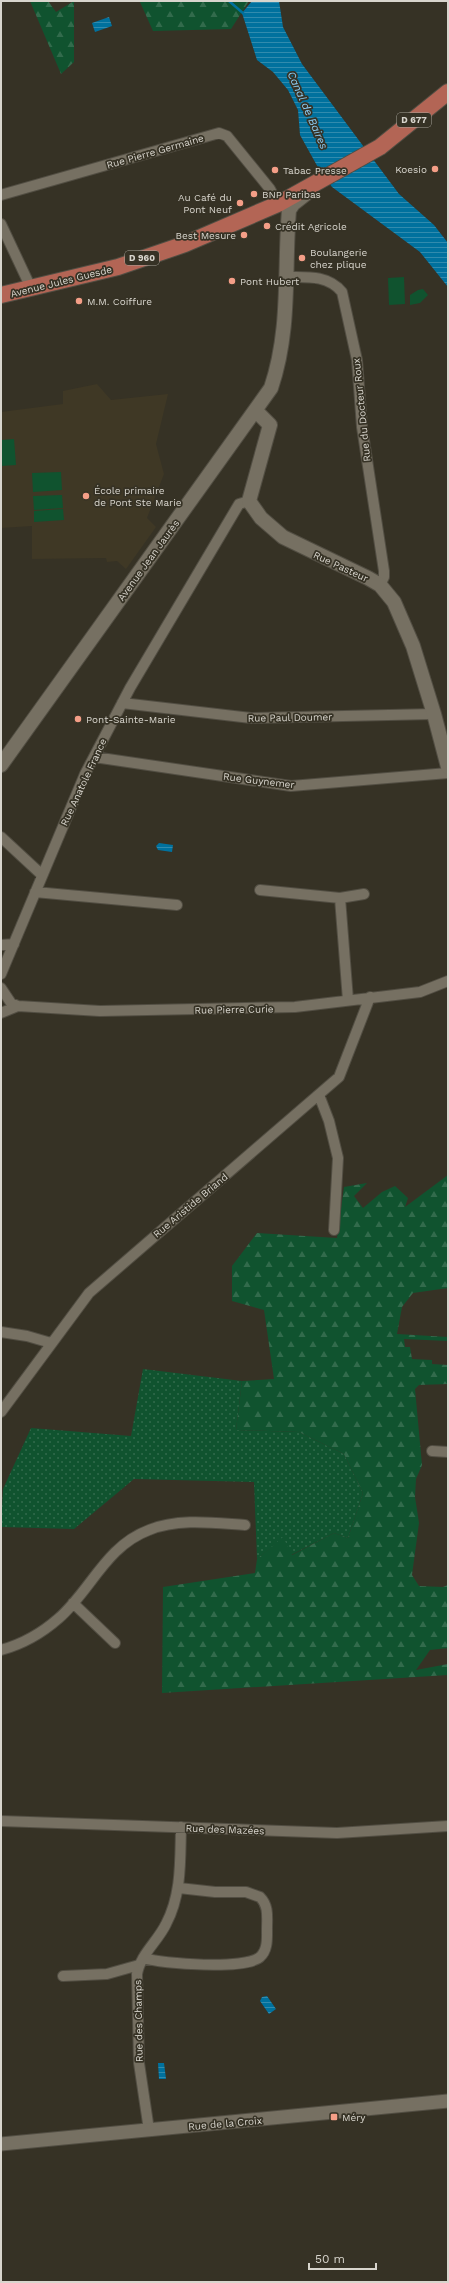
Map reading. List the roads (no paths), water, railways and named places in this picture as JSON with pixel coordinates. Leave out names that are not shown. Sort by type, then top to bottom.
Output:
[{"type":"main road","name":"D 677","points":[[322,180],[380,147],[448,92]]},
{"type":"main road","name":"D 960","points":[[284,207],[322,180]]},
{"type":"main road","name":"Avenue Jean Jaurès","points":[[1,765],[271,388],[279,365],[284,329],[288,277],[288,225],[284,207]]},
{"type":"main road","name":"Avenue Jean Jaurès","points":[[284,207],[288,253]]},
{"type":"main road","name":"Avenue Jules Guesde","points":[[1,295],[126,264],[185,244],[284,207]]},
{"type":"main road","points":[[249,501],[270,425],[256,411]]},
{"type":"main road","name":"Rue Pasteur","points":[[249,501],[261,518],[283,537],[380,585],[394,602],[412,646],[434,714],[448,767]]},
{"type":"street","name":"Rue Pierre Germaine","points":[[1,195],[219,133],[227,136],[284,207]]},
{"type":"street","points":[[1,224],[31,288]]},
{"type":"street","name":"Rue du Docteur Roux","points":[[288,277],[322,279],[336,285],[342,292],[357,360],[362,427],[384,571],[384,577],[380,585]]},
{"type":"street","name":"Rue Anatole France","points":[[1,974],[94,757],[122,703],[239,504],[249,501]]},
{"type":"street","name":"Rue Paul Doumer","points":[[122,703],[251,718],[434,714]]},
{"type":"street","name":"Rue Guynemer","points":[[94,757],[291,786],[448,773]]},
{"type":"street","points":[[1,837],[42,876]]},
{"type":"street","points":[[260,890],[340,898],[364,894]]},
{"type":"street","points":[[35,892],[177,905]]},
{"type":"street","points":[[340,898],[348,1000]]},
{"type":"street","points":[[1,945],[14,944]]},
{"type":"street","name":"Rue Pierre Curie","points":[[1,1014],[18,1006],[100,1011],[295,1007],[420,992],[448,981]]},
{"type":"street","points":[[1,988],[11,1003],[18,1006]]},
{"type":"street","name":"Rue Aristide Briand","points":[[1,1412],[78,1306],[100,1281],[339,1077],[343,1070],[370,997]]},
{"type":"street","points":[[319,1095],[329,1121],[338,1158],[334,1230]]},
{"type":"street","points":[[1,1332],[27,1336],[51,1343]]},
{"type":"street","points":[[432,1451],[448,1452]]},
{"type":"street","points":[[1,1650],[17,1645],[33,1637],[60,1618],[107,1560],[120,1547],[148,1530],[179,1524],[245,1525]]},
{"type":"street","points":[[73,1603],[115,1643]]},
{"type":"street","name":"Rue des Mazées","points":[[1,1821],[336,1833],[448,1826]]},
{"type":"street","name":"Rue des Champs","points":[[149,2130],[139,2063],[137,1983],[141,1962],[166,1925],[179,1888],[181,1827]]},
{"type":"street","points":[[63,1976],[107,1974],[141,1962],[190,1965],[237,1963],[257,1960],[264,1952],[267,1946],[267,1909],[260,1897],[246,1892],[215,1892],[179,1888]]},
{"type":"street","name":"Rue de la Croix","points":[[1,2144],[448,2100]]},
{"type":"water","name":"Canal de Baires","points":[[252,1],[279,1],[283,27],[302,64],[399,194],[434,225],[448,243],[448,287],[420,252],[332,187],[320,171],[300,135],[298,110],[288,90],[273,72],[257,60],[242,13]]},
{"type":"water","points":[[109,17],[112,26],[95,32],[92,23]]},
{"type":"water","points":[[159,843],[173,845],[172,852],[158,850],[156,846]]},
{"type":"water","points":[[267,1996],[276,2009],[269,2014],[260,2001],[262,1997]]},
{"type":"water","points":[[158,2063],[164,2063],[166,2079],[159,2079]]},
{"type":"waterway","points":[[229,1],[244,14]]},
{"type":"place","name":"Koesio","points":[[435,169]]},
{"type":"place","name":"Tabac Presse","points":[[275,170]]},
{"type":"place","name":"BNP Paribas","points":[[254,194]]},
{"type":"place","name":"Au Café du Pont Neuf","points":[[240,203]]},
{"type":"place","name":"Crédit Agricole","points":[[267,226]]},
{"type":"place","name":"Best Mesure","points":[[244,235]]},
{"type":"place","name":"Boulangerie chez plique","points":[[302,258]]},
{"type":"place","name":"Pont Hubert","points":[[232,281]]},
{"type":"place","name":"M.M. Coiffure","points":[[79,301]]},
{"type":"place","name":"École primaire de Pont Ste Marie","points":[[86,496]]},
{"type":"place","name":"Pont-Sainte-Marie","points":[[78,719]]},
{"type":"place","name":"Méry","points":[[334,2117]]}]
